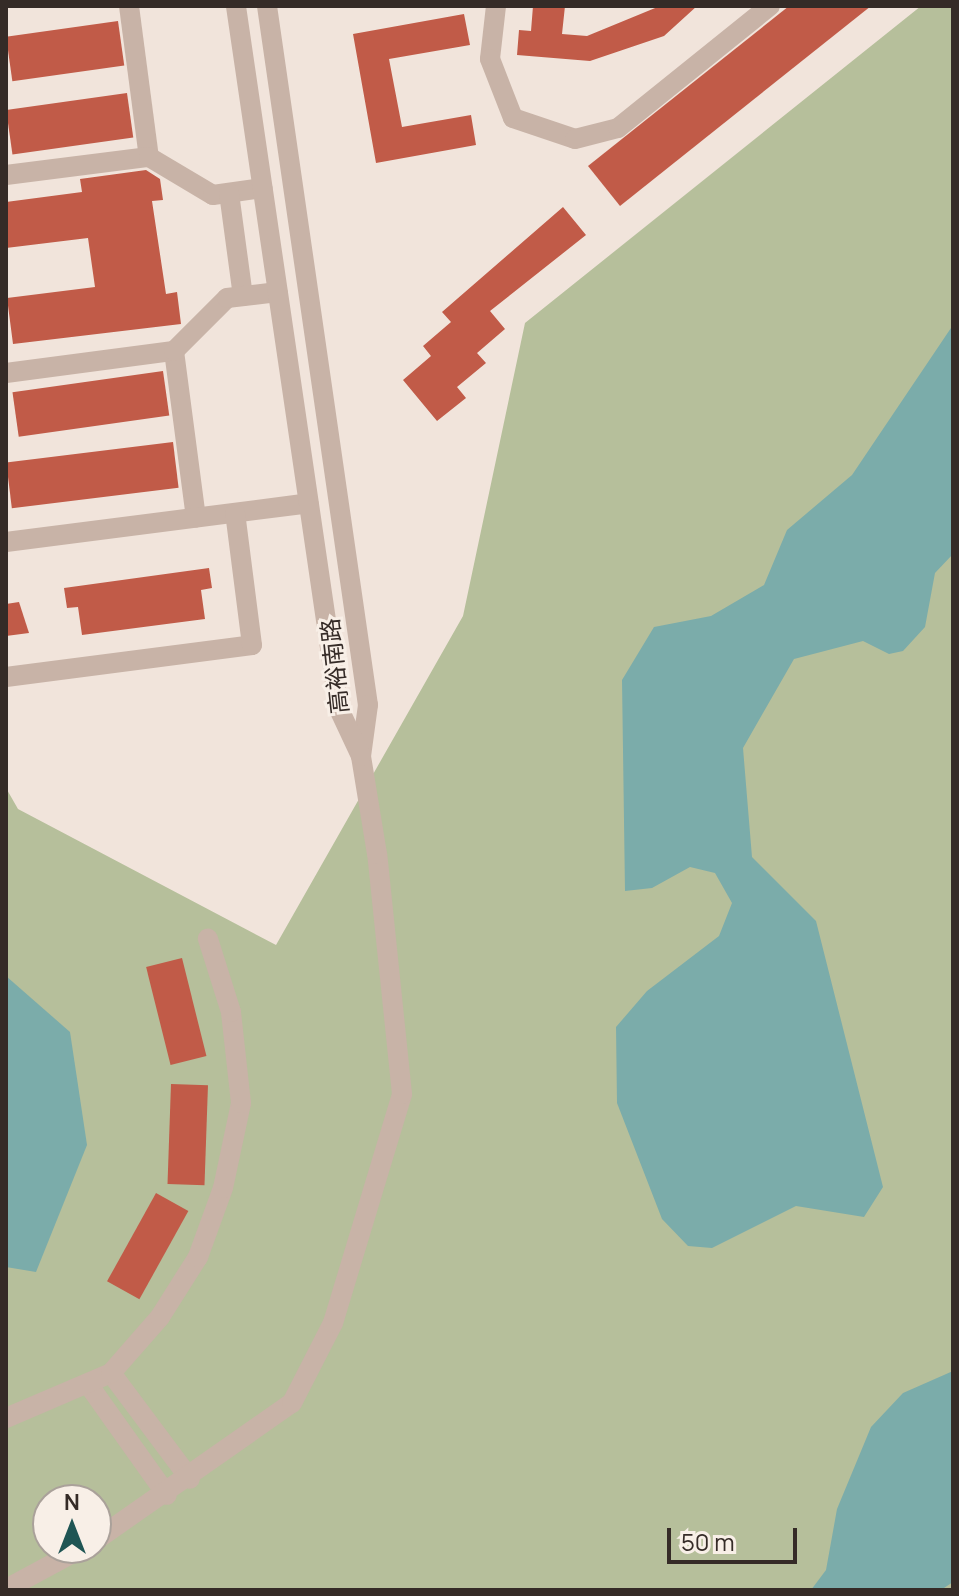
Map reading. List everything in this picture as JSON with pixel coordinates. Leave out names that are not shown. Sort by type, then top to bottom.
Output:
[{"type":"street","points":[[129,6],[149,157]]},
{"type":"street","name":"高裕南路","points":[[236,6],[339,709],[361,756]]},
{"type":"street","name":"高裕南路","points":[[267,6],[368,705],[361,756]]},
{"type":"street","points":[[496,6],[490,59],[513,118],[575,139],[618,128],[770,6]]},
{"type":"street","points":[[6,175],[149,157],[213,195],[263,188]]},
{"type":"street","points":[[229,193],[243,296]]},
{"type":"street","points":[[6,373],[174,351],[227,298],[278,292]]},
{"type":"street","points":[[174,351],[196,518]]},
{"type":"street","points":[[6,542],[309,503]]},
{"type":"street","points":[[6,677],[252,645],[235,513]]},
{"type":"street","points":[[112,1530],[190,1479],[292,1403],[333,1323],[402,1094],[398,1001],[361,756]]},
{"type":"street","points":[[6,1418],[111,1373],[160,1317],[198,1257],[223,1188],[241,1103],[239,1054],[208,939]]},
{"type":"street","points":[[111,1373],[190,1479]]},
{"type":"street","points":[[88,1384],[167,1495]]},
{"type":"street","points":[[6,1589],[52,1564]]},
{"type":"green space","points":[[921,6],[953,6],[953,1590],[6,1590],[6,788],[18,809],[276,945],[463,616],[525,323]]},
{"type":"water","points":[[953,325],[953,554],[935,573],[925,627],[903,651],[889,654],[863,641],[794,659],[743,748],[752,857],[816,921],[883,1187],[864,1217],[796,1206],[712,1248],[688,1246],[662,1219],[617,1103],[616,1027],[647,991],[719,936],[732,903],[715,873],[690,867],[652,888],[625,891],[622,680],[654,627],[711,616],[764,585],[787,530],[852,475]]},
{"type":"water","points":[[6,976],[70,1032],[87,1145],[36,1272],[6,1267]]},
{"type":"water","points":[[953,1371],[953,1582],[941,1590],[811,1590],[826,1570],[837,1509],[871,1427],[903,1393]]},
{"type":"building","points":[[533,6],[565,6],[562,34],[587,36],[660,6],[697,6],[664,36],[590,61],[517,55],[519,30],[531,31]]},
{"type":"building","points":[[789,6],[871,6],[620,206],[588,166]]},
{"type":"building","points":[[464,14],[470,45],[389,59],[402,127],[471,115],[476,145],[376,163],[353,34]]},
{"type":"building","points":[[118,21],[124,66],[12,81],[6,37]]},
{"type":"building","points":[[127,93],[133,138],[12,155],[6,110]]},
{"type":"building","points":[[146,170],[160,179],[163,200],[152,201],[166,294],[177,292],[181,324],[13,344],[7,298],[95,287],[88,238],[6,248],[6,202],[82,192],[80,179]]},
{"type":"building","points":[[563,207],[586,235],[490,311],[505,329],[477,353],[486,363],[457,387],[466,398],[437,421],[403,380],[431,356],[423,346],[451,322],[442,312]]},
{"type":"building","points":[[163,371],[169,416],[19,437],[12,392]]},
{"type":"building","points":[[173,442],[179,488],[12,508],[6,462]]},
{"type":"building","points":[[209,568],[212,588],[201,590],[205,619],[82,635],[78,607],[67,608],[64,588]]},
{"type":"building","points":[[19,602],[29,633],[6,636],[6,604]]},
{"type":"building","points":[[182,958],[206,1056],[171,1065],[146,967]]},
{"type":"building","points":[[171,1084],[208,1085],[204,1185],[168,1184]]},
{"type":"building","points":[[156,1193],[188,1211],[139,1299],[107,1281]]}]
